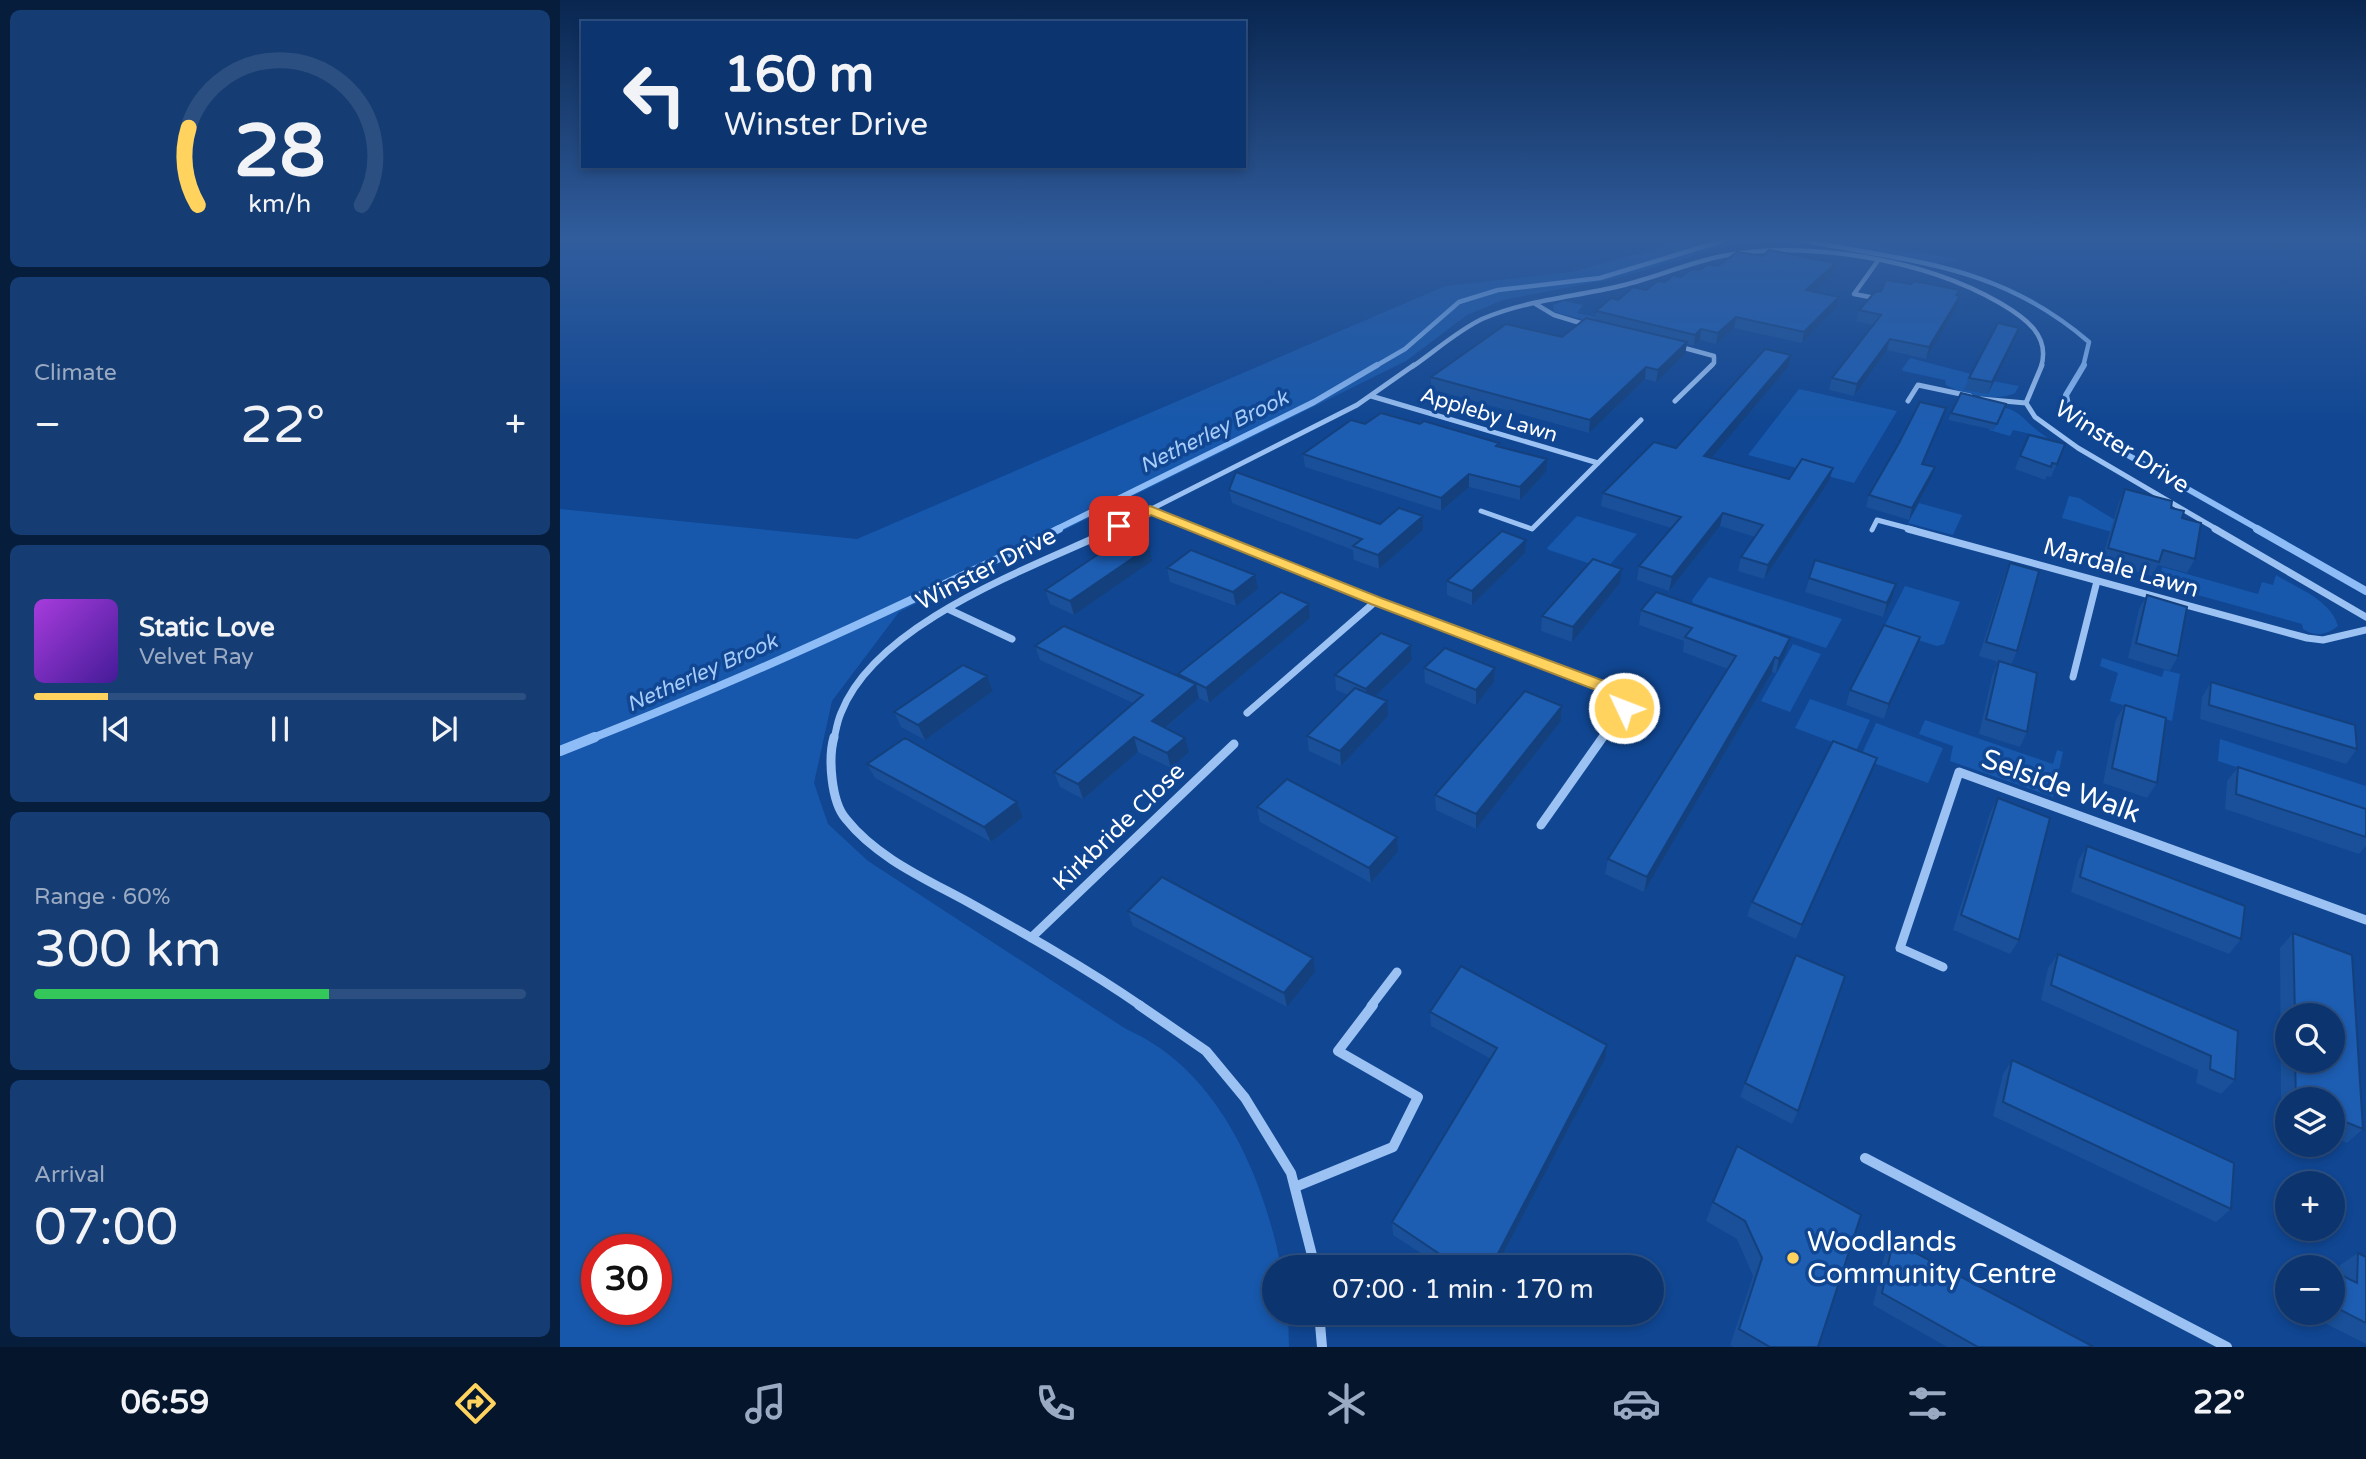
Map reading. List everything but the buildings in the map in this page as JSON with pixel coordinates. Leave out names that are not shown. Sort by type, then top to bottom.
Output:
[{"type":"street","name":"Winster Drive","points":[[1312,1255],[1291,1173],[1245,1098],[1206,1051],[1089,970],[886,856],[844,818],[833,783],[830,752],[841,712],[860,681],[884,654],[918,626],[1371,396],[1478,321],[1498,311],[1541,301]]},
{"type":"street","name":"Winster Drive","points":[[1995,301],[2031,324],[2040,336],[2044,355],[2026,403],[2035,417],[2049,430],[2366,617]]},
{"type":"street","points":[[1534,302],[1554,315],[1597,327]]},
{"type":"street","points":[[1665,343],[1714,356],[1714,363],[1675,401]]},
{"type":"street","points":[[1908,401],[1918,385],[1982,399],[2026,403]]},
{"type":"street","name":"Appleby Lawn","points":[[1371,396],[1598,463]]},
{"type":"street","points":[[1481,511],[1532,529],[1641,419]]},
{"type":"street","points":[[1150,510],[1376,601],[1610,689],[1624,708],[1541,825]]},
{"type":"street","name":"Mardale Lawn","points":[[1872,530],[1877,520],[2307,638],[2323,640],[2366,630]]},
{"type":"street","points":[[2073,677],[2096,581]]},
{"type":"street","points":[[1247,713],[1376,601]]},
{"type":"street","points":[[948,609],[1012,639]]},
{"type":"street","name":"Kirkbride Close","points":[[1031,938],[1234,744]]},
{"type":"street","name":"Selside Walk","points":[[1942,967],[1900,948],[1958,772],[2366,920]]},
{"type":"street","points":[[1295,1186],[1393,1147],[1418,1097],[1338,1051],[1397,972]]},
{"type":"street","points":[[1865,1158],[2227,1347]]},
{"type":"street","points":[[1320,1325],[1322,1347]]},
{"type":"shaded area","points":[[1410,301],[1501,301],[1467,315],[1406,361],[899,612],[832,701],[814,783],[828,824],[868,861],[1126,1029],[1158,1047],[1186,1070],[1211,1098],[1231,1128],[1248,1162],[1262,1197],[1278,1255],[1262,1255],[1262,1325],[1288,1325],[1289,1347],[560,1347],[560,509],[857,539]]},
{"type":"shaded area","points":[[1564,301],[1583,305],[1577,313],[1622,323],[1652,337],[1554,312],[1553,305]]},
{"type":"shaded area","points":[[1910,358],[1971,374],[1971,377],[2019,386],[2015,393],[1999,397],[1961,392],[1946,385],[1945,380],[1903,371]]},
{"type":"shaded area","points":[[1799,389],[1897,411],[1854,483],[1748,455]]},
{"type":"shaded area","points":[[1984,405],[2007,408],[2015,412],[2048,438],[2013,430],[2010,436],[1989,430],[1996,417],[2001,418],[2004,410]]},
{"type":"shaded area","points":[[2069,496],[2079,498],[2133,531],[2130,537],[2062,518]]},
{"type":"shaded area","points":[[1919,503],[1962,515],[1953,535],[1908,523]]},
{"type":"shaded area","points":[[1577,516],[1637,534],[1606,569],[1549,550],[1547,548]]},
{"type":"shaded area","points":[[2162,567],[2258,594],[2262,582],[2273,585],[2276,575],[2321,602],[2338,626],[2325,633],[2316,634],[2303,629],[2302,624],[2158,584]]},
{"type":"shaded area","points":[[1709,577],[1842,619],[1826,648],[1693,603],[1692,600]]},
{"type":"shaded area","points":[[1905,586],[1960,602],[1944,644],[1937,646],[1883,629]]},
{"type":"shaded area","points":[[1793,644],[1821,654],[1790,712],[1761,701]]},
{"type":"shaded area","points":[[2102,658],[2162,677],[2164,670],[2180,674],[2172,721],[2110,701],[2118,673],[2100,666]]},
{"type":"shaded area","points":[[1810,699],[1870,720],[1856,751],[1795,728]]},
{"type":"shaded area","points":[[1925,720],[2053,764],[2057,750],[2063,752],[2053,797],[1950,761],[1953,746],[1919,734]]},
{"type":"shaded area","points":[[1876,723],[1943,748],[1928,783],[1860,758]]},
{"type":"shaded area","points":[[2220,739],[2366,786],[2366,810],[2218,761]]},
{"type":"waterway","name":"Netherley Brook","points":[[1374,367],[1405,349],[1463,301]]},
{"type":"waterway","points":[[2029,301],[2054,315],[2089,342],[2083,366]]},
{"type":"waterway","name":"Netherley Brook","points":[[1055,530],[1314,402],[1377,365]]},
{"type":"waterway","points":[[2083,366],[2066,395],[2070,414],[2117,449],[2260,530]]},
{"type":"waterway","name":"Netherley Brook","points":[[590,739],[827,639],[1059,529]]},
{"type":"waterway","points":[[2257,529],[2366,591]]},
{"type":"waterway","name":"Netherley Brook","points":[[590,739],[595,737]]},
{"type":"waterway","name":"Netherley Brook","points":[[560,751],[590,739]]},
{"type":"place","name":"Woodlands Community Centre","points":[[1793,1258]]},
{"type":"route","points":[[1119,526],[1150,510],[1376,601],[1610,689],[1624,708]]}]
